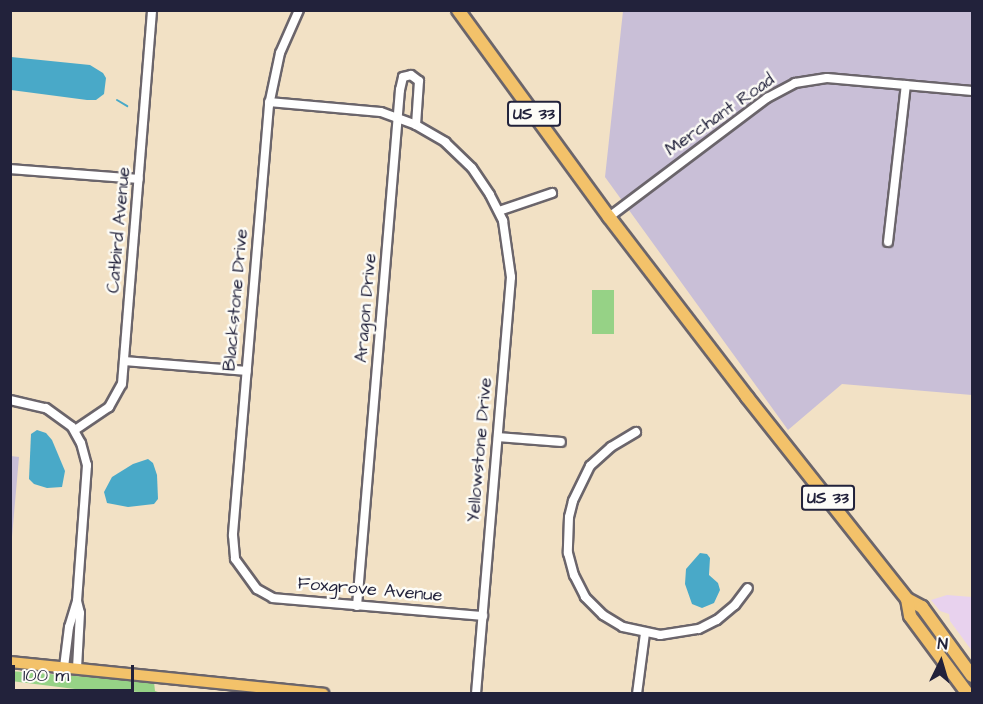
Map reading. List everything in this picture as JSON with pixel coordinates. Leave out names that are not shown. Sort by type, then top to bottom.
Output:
[{"type":"highway","name":"US 33","points":[[458,10],[609,217],[907,599],[922,607],[972,676]]},
{"type":"highway","name":"US 33","points":[[907,599],[909,615],[968,693]]},
{"type":"main road","points":[[10,662],[324,693]]},
{"type":"street","name":"Catbird Avenue","points":[[75,430],[101,414],[114,401],[122,384],[152,10]]},
{"type":"street","name":"Blackstone Drive","points":[[257,589],[237,565],[233,546],[269,102],[280,53],[298,10]]},
{"type":"street","name":"Aragon Drive","points":[[357,606],[398,117],[403,77],[414,75],[420,85],[416,125]]},
{"type":"street","name":"Merchant Road","points":[[609,217],[767,98],[795,83],[827,78],[972,91]]},
{"type":"street","points":[[888,242],[906,85]]},
{"type":"street","name":"Yellowstone Drive","points":[[269,102],[381,112],[416,125],[445,142],[472,168],[499,211],[506,233],[511,278],[476,693]]},
{"type":"street","points":[[10,169],[140,179]]},
{"type":"street","points":[[499,211],[552,193]]},
{"type":"street","points":[[125,361],[247,371]]},
{"type":"street","points":[[10,400],[46,408],[75,430],[84,453],[87,472],[77,601],[69,627],[64,667]]},
{"type":"street","points":[[636,432],[611,447],[590,466],[573,501],[569,517],[568,553],[574,575],[585,597],[609,620],[645,633],[678,634],[699,629],[717,620],[735,605],[748,588]]},
{"type":"street","points":[[498,437],[561,442]]},
{"type":"street","name":"Foxgrove Avenue","points":[[257,589],[265,595],[284,600],[483,616]]},
{"type":"street","points":[[77,601],[80,613],[77,668]]},
{"type":"street","points":[[637,693],[645,633]]},
{"type":"shaded area","points":[[623,11],[972,11],[972,395],[842,384],[788,430],[605,177]]},
{"type":"shaded area","points":[[10,456],[19,457],[11,548]]},
{"type":"shaded area","points":[[947,595],[972,597],[972,651],[950,621],[949,614],[940,611],[931,600]]},
{"type":"green space","points":[[592,290],[614,290],[614,334],[592,334]]},
{"type":"green space","points":[[10,671],[154,682],[155,691],[161,693],[75,689],[11,681]]},
{"type":"water","points":[[11,57],[90,65],[103,73],[106,78],[104,94],[96,100],[87,100],[11,90]]},
{"type":"water","points":[[37,430],[46,433],[52,440],[65,471],[62,487],[47,488],[34,484],[29,479],[31,434]]},
{"type":"water","points":[[148,459],[153,463],[157,475],[158,499],[154,504],[128,507],[107,503],[104,492],[112,477],[133,464]]},
{"type":"water","points":[[700,553],[707,554],[710,558],[709,575],[718,583],[720,590],[714,603],[702,608],[692,604],[685,584],[686,569]]},
{"type":"waterway","points":[[117,100],[127,106]]}]
